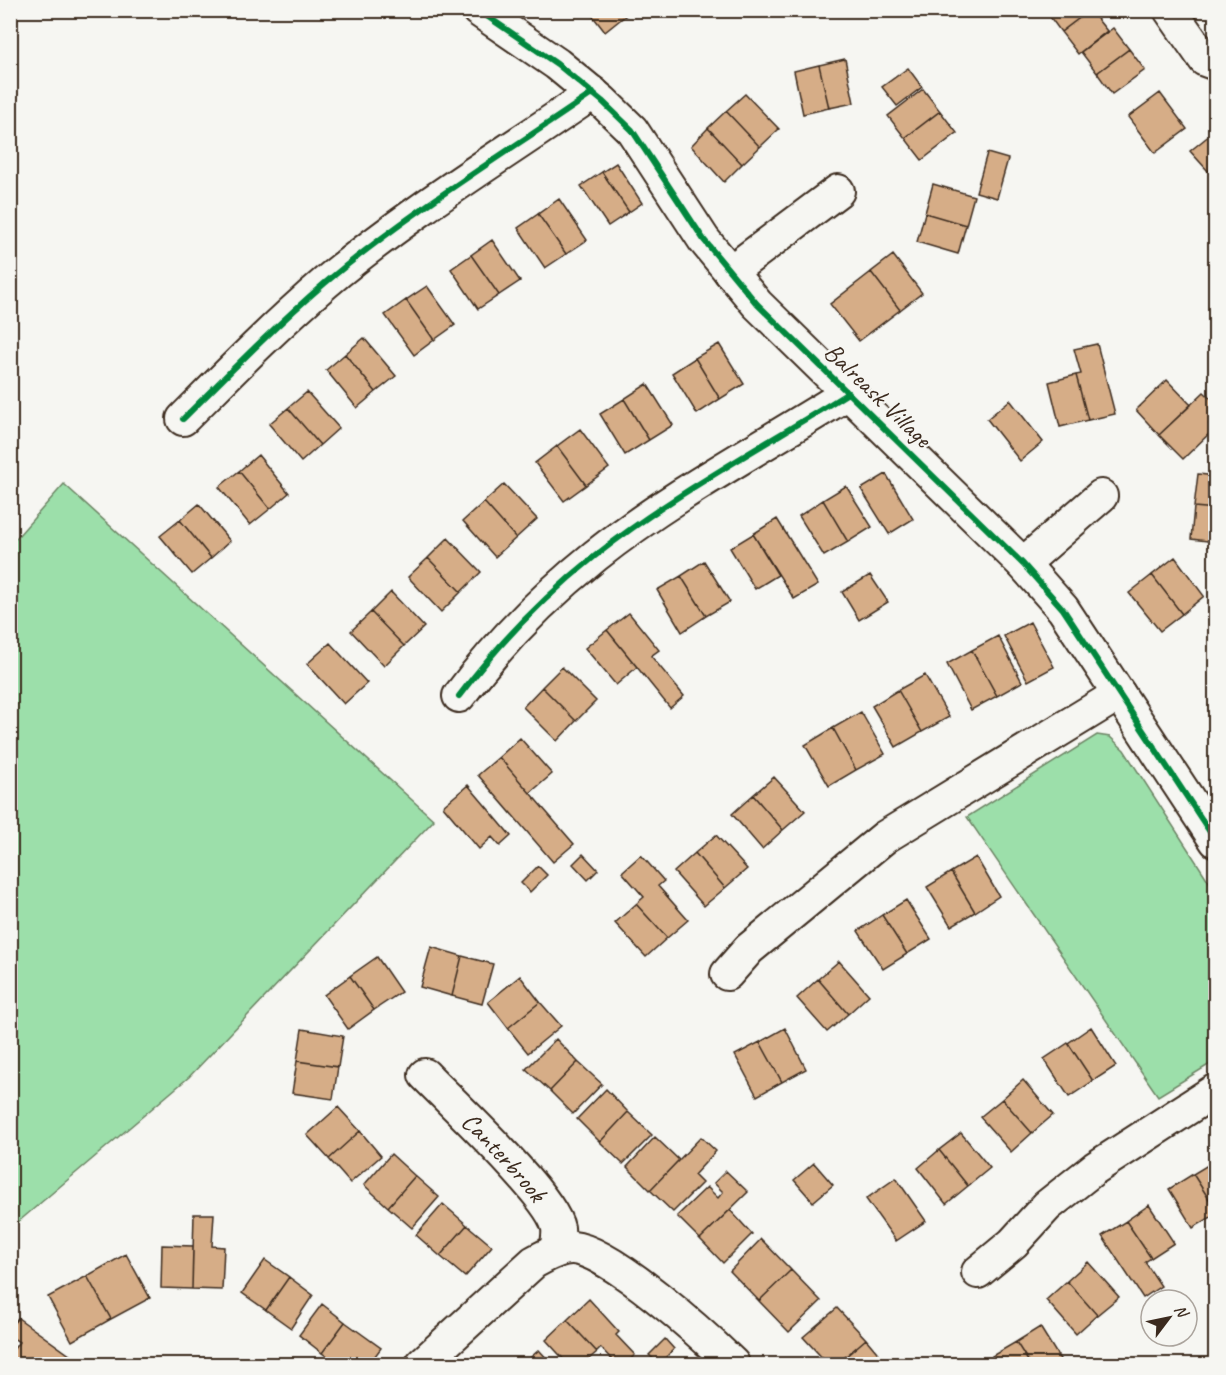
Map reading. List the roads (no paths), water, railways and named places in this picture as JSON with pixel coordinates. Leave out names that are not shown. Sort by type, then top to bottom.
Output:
[{"type":"street","name":"Balreask Village","points":[[478,10],[557,64],[593,93],[632,130],[704,240],[757,304],[1023,564],[1063,609],[1215,841]]},
{"type":"street","points":[[1170,10],[1205,60],[1215,64]]},
{"type":"street","points":[[183,419],[249,352],[377,241],[593,93]]},
{"type":"street","points":[[730,272],[838,191]]},
{"type":"street","points":[[459,696],[488,657],[546,599],[596,556],[665,507],[848,393]]},
{"type":"street","points":[[1023,564],[1101,496]]},
{"type":"street","points":[[727,974],[749,949],[885,837],[1119,694]]},
{"type":"street","name":"Canterbrook","points":[[425,1075],[528,1182],[550,1209],[558,1229],[556,1251]]},
{"type":"street","points":[[978,1272],[1013,1244],[1047,1206],[1095,1168],[1215,1090]]},
{"type":"street","points":[[422,1365],[458,1334],[496,1294],[534,1263],[556,1251],[572,1248],[595,1254],[639,1285],[733,1365]]}]
